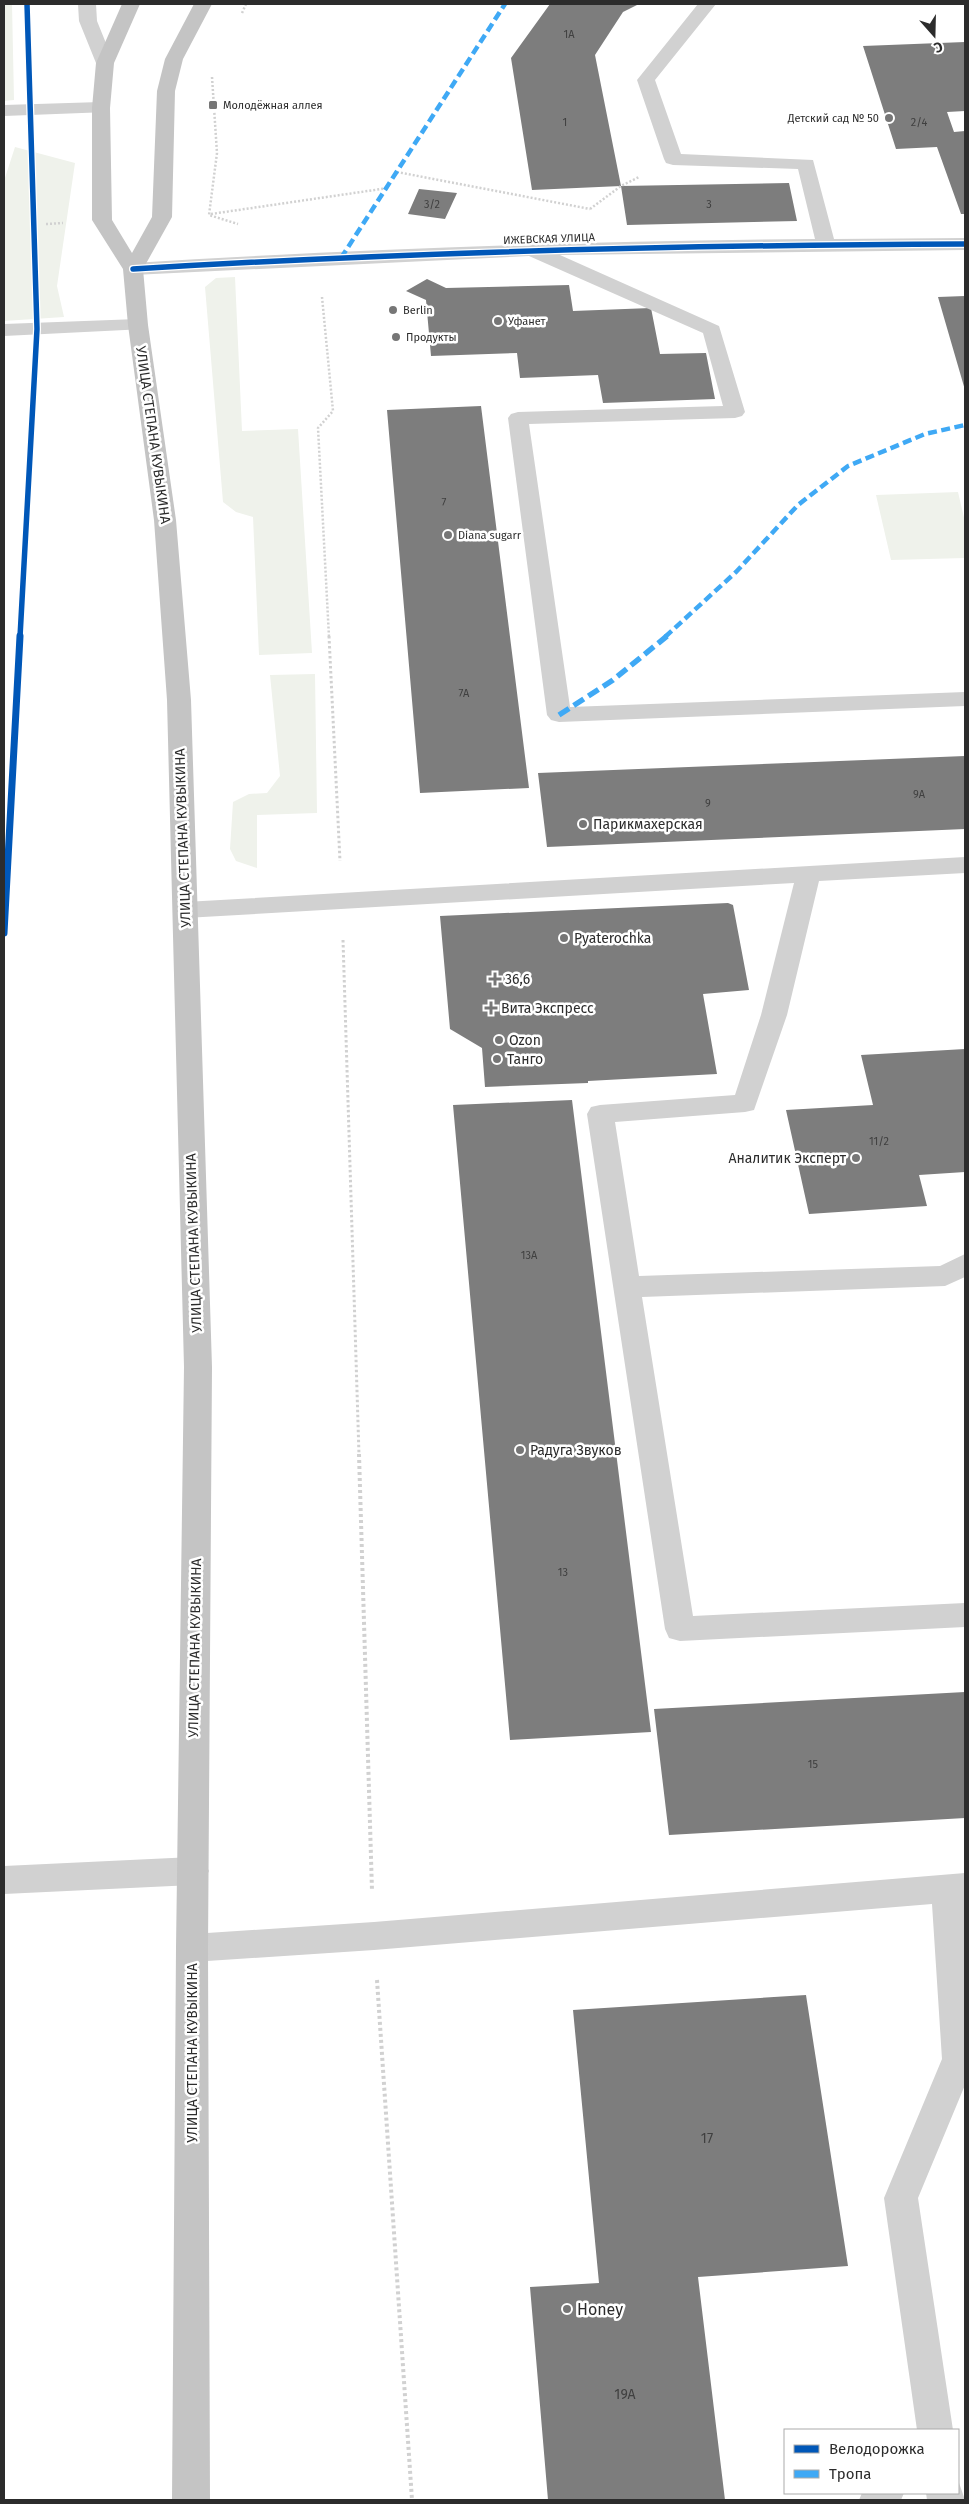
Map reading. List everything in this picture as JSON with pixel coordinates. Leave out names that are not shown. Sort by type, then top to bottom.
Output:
[{"type":"main road","points":[[102,220],[101,108],[105,63],[131,4]]},
{"type":"main road","points":[[133,269],[162,217],[166,91],[174,59],[203,4]]},
{"type":"main road","name":"УЛИЦА СТЕПАНА КУВЫКИНА","points":[[102,220],[133,269],[138,325],[165,520],[179,700],[198,1367],[192,1948],[192,2500]]},
{"type":"street","points":[[87,4],[88,21],[105,63]]},
{"type":"street","points":[[707,4],[646,80],[673,159],[806,164],[826,244]]},
{"type":"street","points":[[4,111],[101,108]]},
{"type":"street","name":"ИЖЕВСКАЯ УЛИЦА","points":[[133,269],[530,250],[826,244],[965,244]]},
{"type":"street","points":[[530,250],[712,330],[735,412],[518,418],[559,715],[965,699]]},
{"type":"street","points":[[4,330],[138,325]]},
{"type":"street","points":[[185,910],[965,865]]},
{"type":"street","points":[[808,875],[774,1015],[745,1103],[600,1114],[680,1629],[965,1615]]},
{"type":"street","points":[[627,1287],[945,1276],[965,1264]]},
{"type":"street","points":[[4,1880],[193,1871]]},
{"type":"street","points":[[192,1948],[374,1936],[956,1888],[959,2059],[901,2198],[935,2429]]},
{"type":"path","points":[[238,21],[246,4]]},
{"type":"path","points":[[209,215],[217,153],[212,74]]},
{"type":"path","points":[[530,250],[621,186],[673,159]]},
{"type":"path","points":[[397,172],[590,209]]},
{"type":"path","points":[[162,217],[209,215],[388,188]]},
{"type":"path","points":[[209,215],[247,227]]},
{"type":"path","points":[[46,224],[102,220]]},
{"type":"path","points":[[340,258],[335,276],[320,283],[333,410],[318,428],[342,901],[374,1936],[412,2500]]},
{"type":"shaded area","points":[[4,4],[12,4],[14,100],[4,101]]},
{"type":"shaded area","points":[[15,147],[75,163],[57,286],[64,317],[4,321],[4,181]]},
{"type":"shaded area","points":[[235,277],[242,431],[298,429],[312,653],[259,655],[253,517],[236,512],[223,502],[205,287],[216,278]]},
{"type":"shaded area","points":[[958,492],[965,522],[965,558],[891,560],[876,495]]},
{"type":"shaded area","points":[[315,674],[317,813],[257,815],[257,868],[236,861],[230,849],[233,802],[249,794],[267,793],[280,776],[270,675]]},
{"type":"building","points":[[550,4],[639,4],[623,12],[595,55],[621,186],[532,190],[511,58]]},
{"type":"building","points":[[965,42],[965,111],[947,112],[954,132],[965,131],[965,214],[961,214],[937,147],[896,149],[863,46]]},
{"type":"building","points":[[789,183],[797,221],[627,225],[621,186]]},
{"type":"building","points":[[419,189],[457,193],[445,219],[408,214]]},
{"type":"building","points":[[427,279],[446,288],[569,285],[573,311],[651,308],[660,354],[706,353],[715,399],[603,403],[598,375],[520,378],[517,353],[431,356],[426,300],[406,291]]},
{"type":"building","points":[[965,296],[965,390],[938,297]]},
{"type":"building","points":[[481,406],[529,788],[420,793],[387,410]]},
{"type":"building","points":[[965,756],[965,829],[547,847],[538,773]]},
{"type":"building","points":[[728,903],[733,905],[749,990],[703,994],[717,1074],[588,1081],[588,1083],[485,1087],[482,1048],[450,1029],[440,916]]},
{"type":"building","points":[[965,1049],[965,1172],[919,1175],[927,1206],[809,1214],[786,1110],[873,1105],[861,1055]]},
{"type":"building","points":[[572,1100],[651,1732],[510,1740],[453,1105]]},
{"type":"building","points":[[965,1692],[965,1818],[669,1835],[654,1709]]},
{"type":"building","points":[[806,1995],[848,2266],[698,2277],[725,2500],[548,2500],[530,2287],[599,2283],[573,2010]]},
{"type":"marked path","points":[[341,258],[388,188],[505,4]]},
{"type":"marked path","points":[[559,715],[613,680],[667,636],[736,572],[798,505],[848,466],[925,434],[965,425]]},
{"type":"cycle path","points":[[4,933],[37,329],[27,4]]},
{"type":"cycle path","points":[[133,269],[445,253],[757,245],[965,244]]},
{"type":"place","name":"Молодёжная аллея","points":[[213,105]]},
{"type":"place","name":"Детский сад № 50","points":[[889,118]]},
{"type":"place","name":"Berlin","points":[[393,310]]},
{"type":"place","name":"Уфанет","points":[[498,321]]},
{"type":"place","name":"Продукты","points":[[396,337]]},
{"type":"place","name":"Diana sugarr","points":[[448,535]]},
{"type":"place","name":"Парикмахерская","points":[[583,824]]},
{"type":"place","name":"Pyaterochka","points":[[564,938]]},
{"type":"place","name":"36,6","points":[[495,979]]},
{"type":"place","name":"Вита Экспресс","points":[[491,1008]]},
{"type":"place","name":"Ozon","points":[[499,1040]]},
{"type":"place","name":"Танго","points":[[497,1059]]},
{"type":"place","name":"Аналитик Эксперт","points":[[856,1158]]},
{"type":"place","name":"Радуга Звуков","points":[[520,1450]]},
{"type":"place","name":"Honey","points":[[567,2309]]}]
